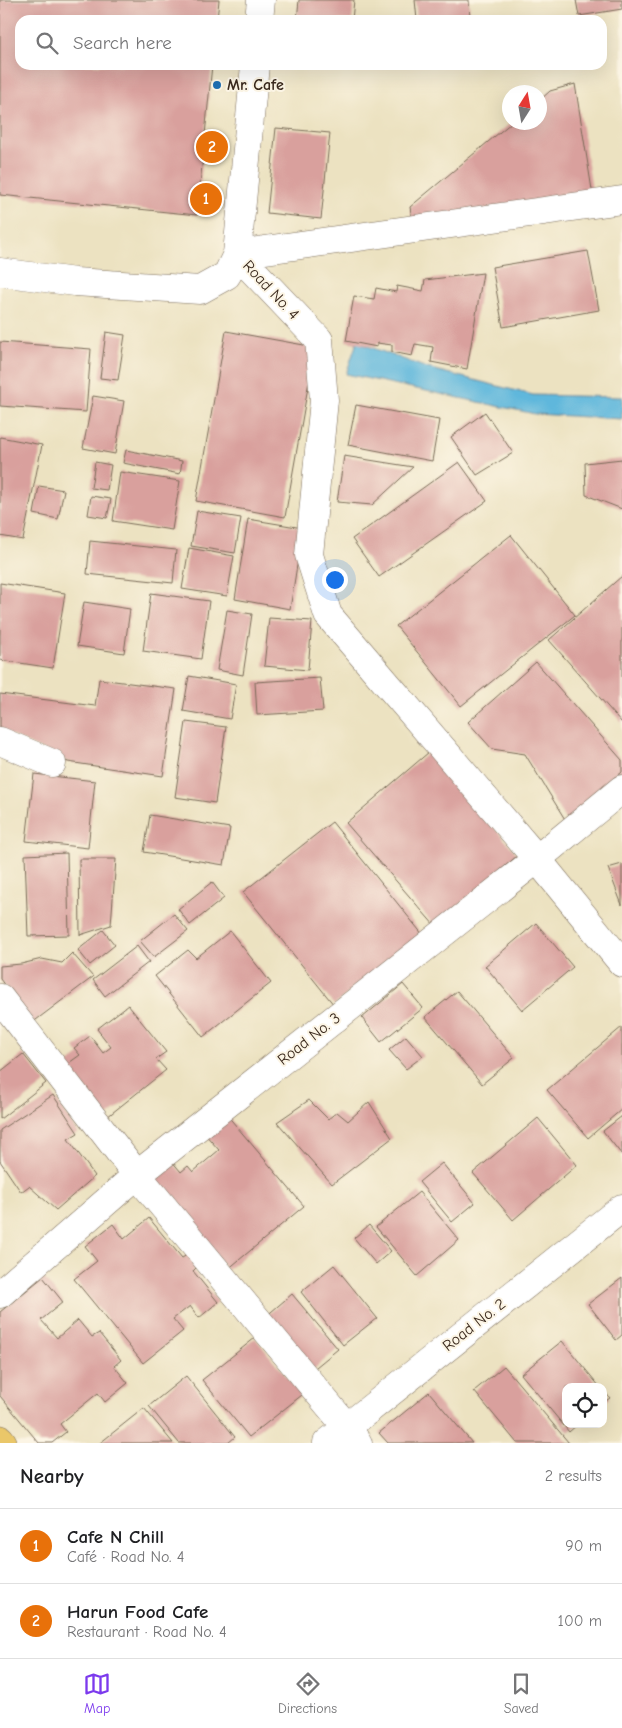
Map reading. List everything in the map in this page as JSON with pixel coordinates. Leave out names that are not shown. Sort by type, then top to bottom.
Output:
[{"type":"main road","points":[[0,1439],[3,1443]]},
{"type":"street","points":[[260,15],[261,0]]},
{"type":"street","points":[[0,272],[75,282],[200,290],[227,275],[237,254],[255,70]]},
{"type":"street","name":"Road No. 4","points":[[237,254],[622,200]]},
{"type":"street","name":"Road No. 4","points":[[237,254],[319,340],[324,400],[309,555],[328,616],[537,859]]},
{"type":"street","points":[[0,741],[52,763]]},
{"type":"street","name":"Road No. 3","points":[[0,1294],[137,1175],[537,859],[622,789]]},
{"type":"street","points":[[537,859],[622,963]]},
{"type":"street","points":[[0,998],[344,1437]]},
{"type":"street","name":"Road No. 2","points":[[344,1437],[622,1208]]},
{"type":"water","points":[[357,342],[427,368],[533,395],[622,397],[622,419],[535,414],[346,374]]},
{"type":"building","points":[[0,0],[219,0],[218,15],[15,15],[15,70],[212,70],[197,215],[0,195]]},
{"type":"building","points":[[299,0],[354,0],[352,15],[298,15]]},
{"type":"building","points":[[415,0],[469,0],[470,15],[416,15]]},
{"type":"building","points":[[576,0],[622,0],[622,9],[579,15]]},
{"type":"building","points":[[575,84],[593,196],[413,225],[410,207],[502,130],[547,130],[547,94],[550,91]]},
{"type":"building","points":[[276,128],[330,133],[321,219],[267,213]]},
{"type":"building","points":[[588,251],[599,310],[503,327],[492,267]]},
{"type":"building","points":[[483,273],[467,369],[431,362],[433,347],[415,344],[412,356],[392,352],[392,345],[377,343],[377,347],[346,341],[354,296],[374,299],[376,288],[396,292],[397,286],[423,291],[425,280]]},
{"type":"building","points":[[226,331],[315,347],[285,517],[196,501]]},
{"type":"building","points":[[106,332],[125,335],[118,380],[100,378]]},
{"type":"building","points":[[0,342],[91,349],[86,412],[0,406]]},
{"type":"building","points":[[93,396],[124,401],[115,454],[83,448]]},
{"type":"building","points":[[356,405],[439,420],[432,461],[348,445]]},
{"type":"building","points":[[485,412],[513,453],[477,475],[451,437]]},
{"type":"building","points":[[0,437],[42,445],[23,540],[0,536]]},
{"type":"building","points":[[126,450],[182,461],[180,474],[123,463]]},
{"type":"building","points":[[344,456],[413,467],[372,505],[337,502]]},
{"type":"building","points":[[622,459],[622,509],[586,495],[585,463]]},
{"type":"building","points":[[95,462],[111,465],[107,490],[91,488]]},
{"type":"building","points":[[459,462],[487,501],[379,577],[352,539]]},
{"type":"building","points":[[120,472],[180,481],[172,530],[113,521]]},
{"type":"building","points":[[39,486],[64,490],[58,519],[34,514]]},
{"type":"building","points":[[91,496],[111,499],[107,518],[88,515]]},
{"type":"building","points":[[197,511],[241,518],[235,553],[191,546]]},
{"type":"building","points":[[248,519],[303,528],[290,609],[235,599]]},
{"type":"building","points":[[511,535],[575,615],[461,706],[396,626]]},
{"type":"building","points":[[90,541],[176,550],[173,583],[87,574]]},
{"type":"building","points":[[189,548],[234,556],[227,596],[182,589]]},
{"type":"building","points":[[622,576],[622,723],[549,640]]},
{"type":"building","points":[[0,583],[65,593],[53,668],[0,660]]},
{"type":"building","points":[[151,593],[209,601],[201,659],[143,651]]},
{"type":"building","points":[[84,602],[130,609],[124,653],[77,646]]},
{"type":"building","points":[[227,610],[252,614],[243,675],[217,670]]},
{"type":"building","points":[[269,618],[312,621],[308,670],[264,666]]},
{"type":"building","points":[[536,662],[622,760],[622,772],[566,821],[525,754],[492,749],[468,722]]},
{"type":"building","points":[[189,676],[236,684],[230,719],[183,711]]},
{"type":"building","points":[[320,678],[323,711],[257,715],[255,682]]},
{"type":"building","points":[[99,679],[176,689],[163,776],[68,762],[0,730],[0,694],[95,706]]},
{"type":"building","points":[[186,722],[226,727],[215,803],[175,797]]},
{"type":"building","points":[[429,752],[518,855],[435,926],[346,823]]},
{"type":"building","points":[[34,774],[95,781],[88,848],[26,841]]},
{"type":"building","points":[[150,815],[230,828],[224,865],[144,852]]},
{"type":"building","points":[[332,822],[423,935],[334,1005],[243,892]]},
{"type":"building","points":[[67,853],[69,935],[28,936],[25,855]]},
{"type":"building","points":[[79,859],[116,859],[111,925],[80,935]]},
{"type":"building","points":[[622,864],[622,905],[608,868]]},
{"type":"building","points":[[212,882],[224,898],[190,925],[178,909]]},
{"type":"building","points":[[174,914],[188,931],[154,957],[140,941]]},
{"type":"building","points":[[536,923],[573,967],[522,1010],[485,966]]},
{"type":"building","points":[[103,930],[115,945],[90,965],[78,950]]},
{"type":"building","points":[[230,931],[271,983],[203,1037],[155,976],[188,950],[196,958]]},
{"type":"building","points":[[137,946],[149,962],[105,996],[93,980]]},
{"type":"building","points":[[72,953],[93,977],[32,1023],[0,979],[0,966],[42,959],[62,963]]},
{"type":"building","points":[[403,984],[423,1008],[381,1042],[362,1018]]},
{"type":"building","points":[[457,991],[514,1058],[482,1084],[425,1017]]},
{"type":"building","points":[[128,1005],[166,1052],[156,1059],[166,1070],[107,1117],[66,1065],[80,1055],[74,1048],[90,1036],[103,1053],[111,1047],[97,1029]]},
{"type":"building","points":[[622,1027],[622,1109],[588,1138],[547,1090]]},
{"type":"building","points":[[406,1036],[423,1056],[406,1069],[389,1050]]},
{"type":"building","points":[[23,1054],[46,1083],[0,1119],[0,1072]]},
{"type":"building","points":[[53,1095],[78,1133],[68,1139],[95,1176],[56,1210],[29,1186],[21,1192],[0,1161],[0,1130]]},
{"type":"building","points":[[309,1100],[328,1119],[337,1112],[348,1121],[369,1102],[392,1138],[332,1184],[277,1122]]},
{"type":"building","points":[[226,1114],[304,1206],[227,1270],[149,1178],[171,1160],[181,1172],[188,1166],[193,1172],[219,1150],[204,1133]]},
{"type":"building","points":[[622,1116],[622,1155],[603,1131]]},
{"type":"building","points":[[538,1118],[577,1165],[513,1220],[473,1173]]},
{"type":"building","points":[[442,1163],[475,1203],[452,1222],[419,1182]]},
{"type":"building","points":[[419,1192],[459,1240],[417,1276],[376,1227]]},
{"type":"building","points":[[149,1218],[182,1258],[187,1255],[197,1267],[193,1271],[218,1302],[199,1318],[190,1306],[173,1319],[183,1331],[143,1363],[74,1279],[97,1261],[85,1246],[113,1224],[124,1239]]},
{"type":"building","points":[[369,1225],[391,1251],[376,1264],[354,1238]]},
{"type":"building","points":[[334,1265],[377,1318],[343,1345],[301,1292]]},
{"type":"building","points":[[43,1277],[63,1302],[41,1320],[57,1338],[78,1320],[92,1337],[99,1333],[121,1360],[114,1366],[128,1383],[105,1402],[98,1393],[60,1424],[66,1432],[52,1443],[39,1443],[0,1396],[0,1312]]},
{"type":"building","points":[[622,1278],[622,1335],[616,1340],[588,1304]]},
{"type":"building","points":[[292,1294],[338,1349],[310,1372],[264,1318]]},
{"type":"building","points":[[255,1338],[302,1395],[249,1437],[202,1380]]},
{"type":"building","points":[[562,1341],[597,1383],[562,1383],[562,1424],[521,1374]]},
{"type":"building","points":[[504,1366],[569,1443],[517,1443],[474,1391]]},
{"type":"building","points":[[186,1376],[235,1437],[228,1443],[179,1443],[149,1406]]},
{"type":"building","points":[[429,1392],[472,1443],[388,1443],[379,1433]]},
{"type":"building","points":[[144,1408],[173,1443],[100,1443]]},
{"type":"place","name":"Mr. Cafe","points":[[217,85]]},
{"type":"place","name":"Harun Food Cafe","points":[[212,147]]},
{"type":"place","name":"Cafe N Chill","points":[[206,199]]}]
